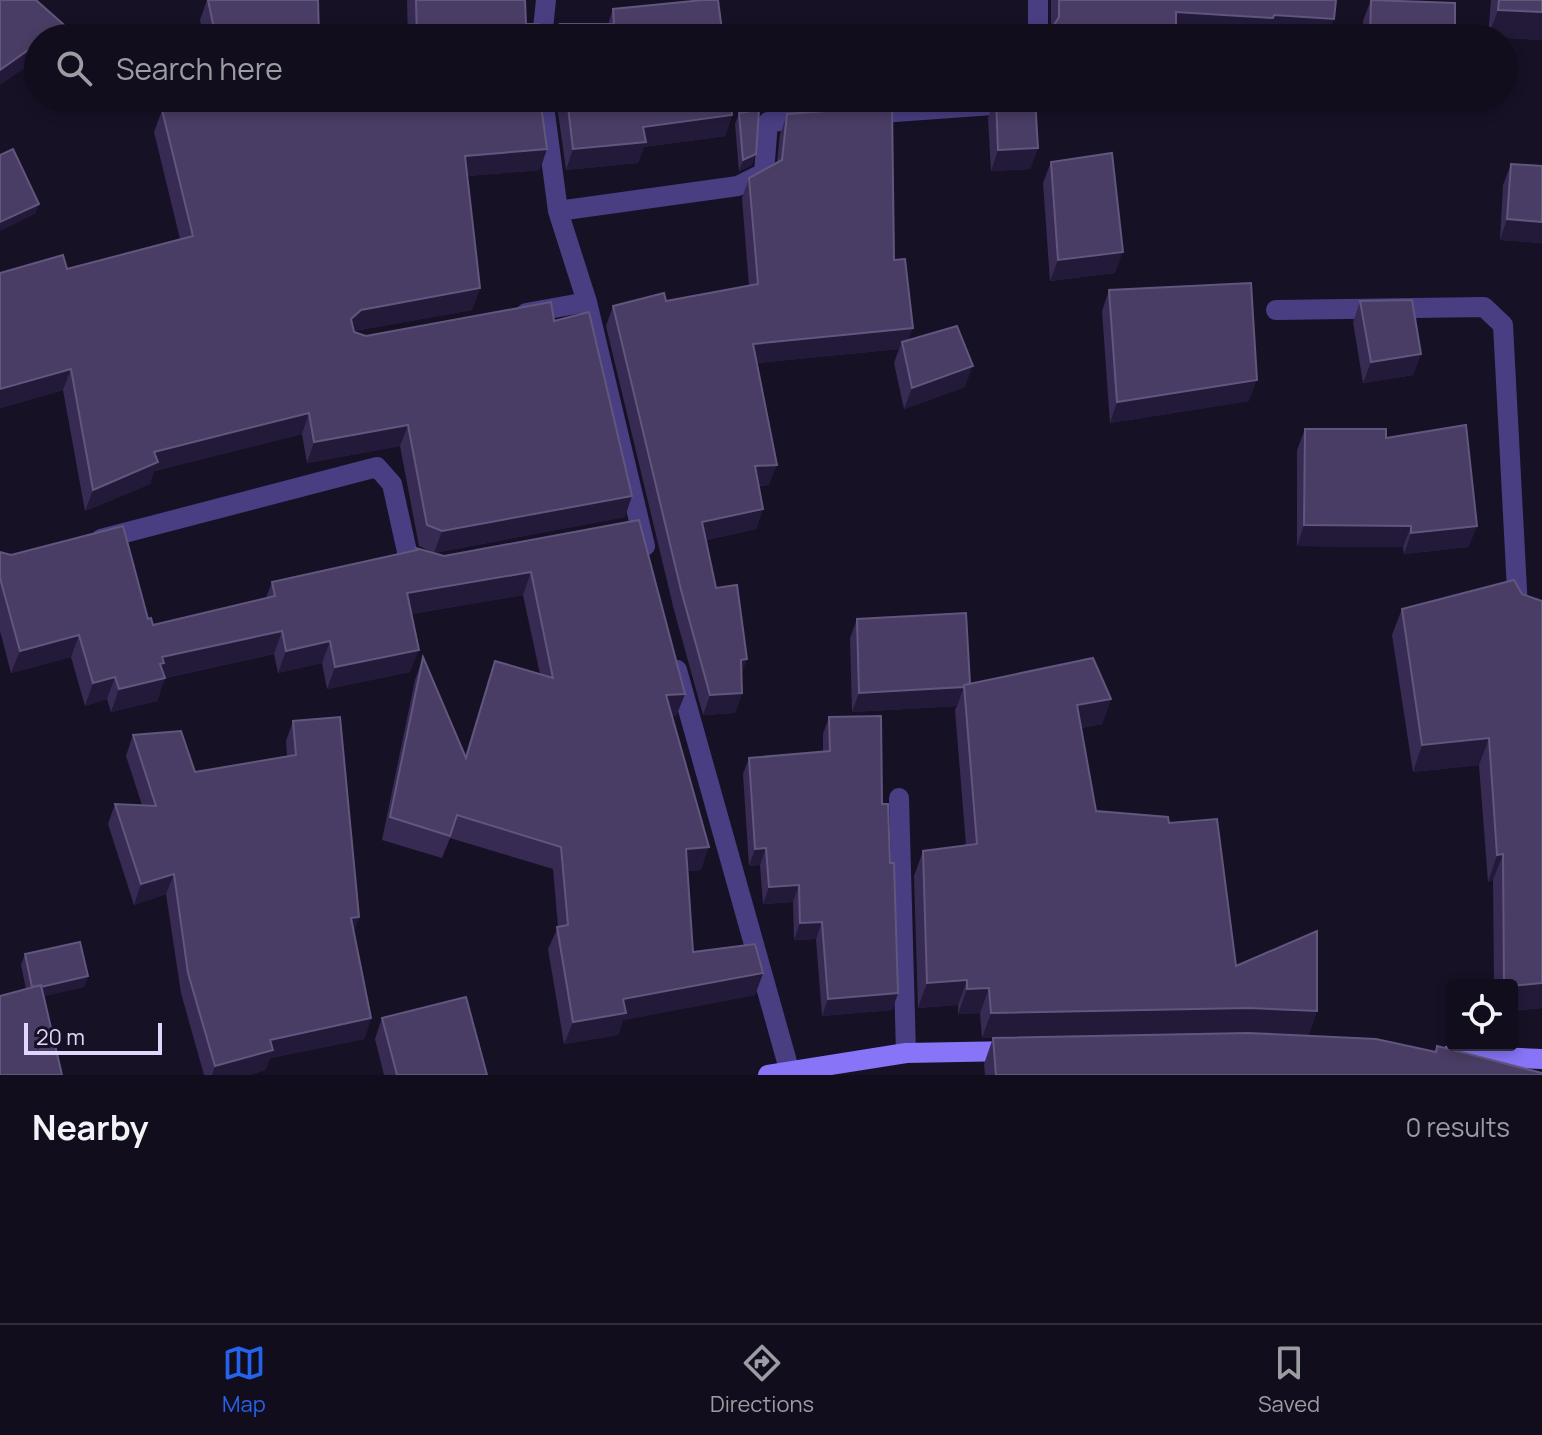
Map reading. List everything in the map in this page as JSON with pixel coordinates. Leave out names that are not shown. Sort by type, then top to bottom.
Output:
[{"type":"street","points":[[543,24],[546,0]]},
{"type":"street","points":[[1038,0],[1038,24]]},
{"type":"street","points":[[545,112],[558,211],[587,302],[633,529],[651,570]]},
{"type":"street","points":[[558,211],[738,186],[764,173],[768,122],[904,112]]},
{"type":"street","points":[[510,316],[587,302]]},
{"type":"street","points":[[1276,310],[1484,307],[1503,325],[1518,609],[1542,618]]},
{"type":"street","points":[[75,545],[377,467],[392,484],[408,556],[433,566],[447,563]]},
{"type":"street","points":[[670,643],[789,1069]]},
{"type":"street","points":[[899,798],[906,1053]]},
{"type":"street","points":[[768,1075],[789,1069],[906,1053],[1033,1050]]},
{"type":"street","points":[[1430,1054],[1542,1059]]},
{"type":"building","points":[[0,0],[36,0],[63,24],[24,24],[24,53],[0,70]]},
{"type":"building","points":[[208,0],[318,0],[319,24],[213,24]]},
{"type":"building","points":[[416,0],[525,0],[526,24],[417,24]]},
{"type":"building","points":[[718,0],[721,24],[614,24],[613,9]]},
{"type":"building","points":[[1059,0],[1336,0],[1334,19],[1176,12],[1176,24],[1055,24],[1059,17]]},
{"type":"building","points":[[1371,0],[1455,3],[1455,24],[1370,24]]},
{"type":"building","points":[[1499,0],[1542,0],[1542,12],[1498,10]]},
{"type":"building","points":[[162,112],[542,112],[547,149],[465,156],[480,288],[361,310],[351,319],[354,332],[366,336],[551,302],[554,321],[589,312],[632,496],[442,531],[427,525],[408,425],[314,442],[309,413],[154,452],[158,462],[93,490],[71,369],[0,389],[0,273],[63,255],[67,269],[193,236]]},
{"type":"building","points":[[569,112],[732,112],[732,115],[643,127],[646,142],[573,149]]},
{"type":"building","points":[[759,112],[756,154],[743,160],[739,113]]},
{"type":"building","points":[[892,112],[894,260],[905,259],[913,328],[753,344],[777,465],[755,466],[763,509],[702,522],[716,588],[737,585],[747,659],[741,660],[742,693],[710,695],[681,590],[613,306],[664,293],[666,301],[758,284],[749,178],[782,160],[787,114]]},
{"type":"building","points":[[997,112],[1036,112],[1038,148],[998,150]]},
{"type":"building","points":[[13,149],[39,204],[0,222],[0,155]]},
{"type":"building","points":[[1112,153],[1123,252],[1058,260],[1051,162]]},
{"type":"building","points":[[1511,164],[1542,166],[1542,222],[1507,219]]},
{"type":"building","points":[[1251,283],[1257,380],[1117,402],[1109,290]]},
{"type":"building","points":[[1412,300],[1421,354],[1371,362],[1360,301]]},
{"type":"building","points":[[957,326],[973,366],[912,388],[902,342]]},
{"type":"building","points":[[1466,425],[1477,526],[1411,533],[1411,526],[1304,525],[1305,429],[1386,429],[1386,438]]},
{"type":"building","points":[[639,520],[685,694],[666,695],[709,847],[686,849],[693,952],[755,944],[763,973],[623,999],[626,1013],[573,1022],[557,927],[568,925],[561,847],[457,815],[450,836],[390,817],[423,657],[466,758],[495,661],[553,678],[531,572],[407,593],[419,650],[335,667],[330,641],[286,651],[282,631],[162,657],[164,663],[160,664],[165,678],[119,689],[115,677],[93,683],[79,635],[20,651],[0,578],[0,552],[11,555],[123,526],[148,619],[151,618],[153,625],[275,596],[272,582],[416,548],[444,556]]},
{"type":"building","points":[[1514,580],[1522,594],[1542,601],[1542,983],[1518,985],[1518,979],[1504,979],[1503,854],[1497,855],[1489,738],[1422,745],[1402,609]]},
{"type":"building","points":[[966,613],[970,684],[964,687],[859,693],[857,619]]},
{"type":"building","points":[[1093,658],[1111,699],[1077,705],[1096,811],[1168,817],[1169,823],[1217,819],[1236,966],[1317,931],[1317,1011],[1248,1008],[991,1013],[989,988],[967,989],[967,980],[927,983],[923,851],[977,844],[964,685]]},
{"type":"building","points":[[881,716],[882,804],[888,804],[890,863],[894,863],[898,993],[828,999],[822,922],[800,923],[799,885],[769,887],[766,848],[755,849],[749,758],[830,751],[829,717]]},
{"type":"building","points":[[340,717],[359,917],[351,918],[371,1018],[270,1040],[273,1050],[215,1066],[188,973],[174,874],[141,884],[115,804],[156,806],[133,735],[181,731],[195,772],[296,755],[293,721]]},
{"type":"building","points":[[80,942],[88,976],[32,987],[25,954]]},
{"type":"building","points":[[41,985],[62,1075],[0,1075],[0,996]]},
{"type":"building","points":[[466,997],[487,1075],[397,1075],[382,1018]]},
{"type":"building","points":[[1248,1033],[1376,1039],[1436,1052],[1437,1046],[1446,1051],[1456,1051],[1542,1075],[996,1075],[993,1038]]}]
